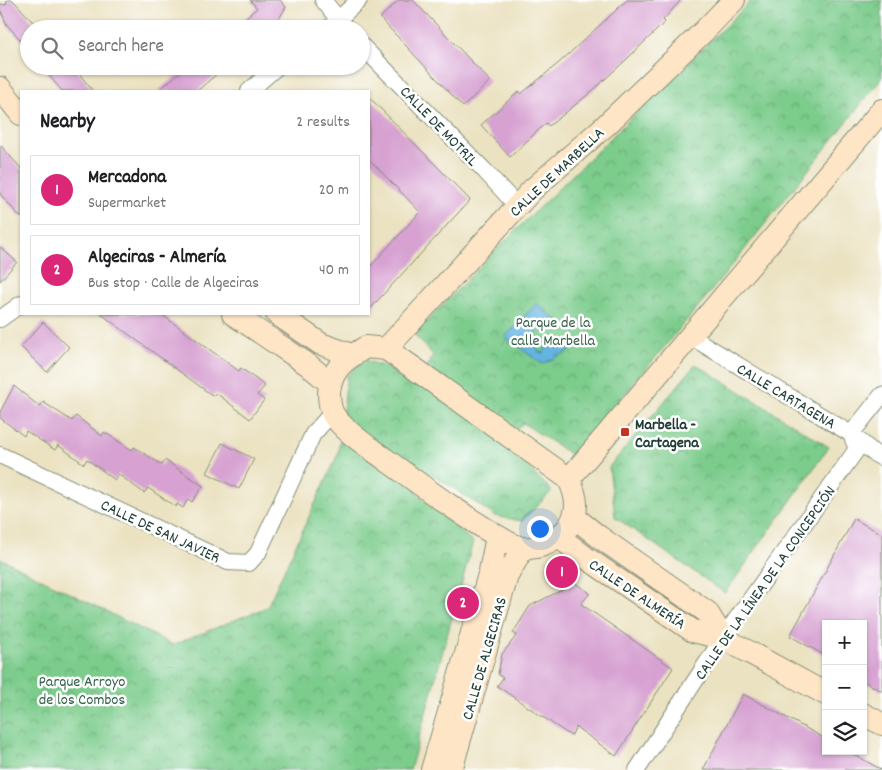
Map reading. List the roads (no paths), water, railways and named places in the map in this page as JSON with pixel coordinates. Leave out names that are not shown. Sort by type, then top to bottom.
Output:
[{"type":"street","points":[[323,0],[335,20]]},
{"type":"street","points":[[343,20],[360,0]]},
{"type":"street","name":"CALLE DE MARBELLA","points":[[386,349],[533,189],[605,126],[734,0]]},
{"type":"street","name":"CALLE DE MOTRIL","points":[[370,54],[517,206]]},
{"type":"street","points":[[250,90],[268,75]]},
{"type":"street","points":[[0,88],[20,113]]},
{"type":"street","points":[[569,479],[882,110]]},
{"type":"street","points":[[0,320],[20,305]]},
{"type":"street","points":[[234,315],[307,364],[330,383]]},
{"type":"street","points":[[278,315],[321,344],[352,355]]},
{"type":"street","name":"CALLE CARTAGENA","points":[[690,336],[851,434],[882,458]]},
{"type":"street","points":[[366,347],[386,349],[569,479],[574,492],[576,506],[574,517],[560,537],[535,548],[523,548],[509,544],[418,483],[364,444],[342,425],[332,413],[329,397],[330,383],[334,372],[352,355],[366,347]]},
{"type":"street","points":[[851,434],[882,395]]},
{"type":"street","name":"CALLE DE SAN JAVIER","points":[[0,455],[228,562],[249,563],[258,553],[312,434],[332,413]]},
{"type":"street","name":"CALLE DE LA LÍNEA DE LA CONCEPCIÓN","points":[[637,770],[723,638],[856,449],[851,434]]},
{"type":"street","name":"CALLE DE ALMERÍA","points":[[574,517],[598,536],[707,612],[723,638]]},
{"type":"street","name":"CALLE DE ALGECIRAS","points":[[432,770],[490,571],[497,537]]},
{"type":"street","name":"CALLE DE ALMERÍA","points":[[560,537],[585,557],[693,631],[723,638],[822,692]]},
{"type":"street","name":"CALLE DE ALGECIRAS","points":[[451,770],[507,576],[523,548]]},
{"type":"street","points":[[867,716],[882,724]]},
{"type":"water","points":[[537,303],[558,322],[544,323],[537,329],[536,338],[539,352],[543,353],[548,345],[554,344],[566,346],[582,345],[542,364],[505,337]]},
{"type":"place","name":"Marbella - Cartagena","points":[[625,432]]},
{"type":"place","name":"Mercadona","points":[[562,572]]},
{"type":"place","name":"Algeciras - Almería","points":[[463,603]]},
{"type":"park label","name":"Parque de la calle Marbella","points":[[553,330]]},
{"type":"park label","name":"Parque Arroyo de los Combos","points":[[82,689]]}]
